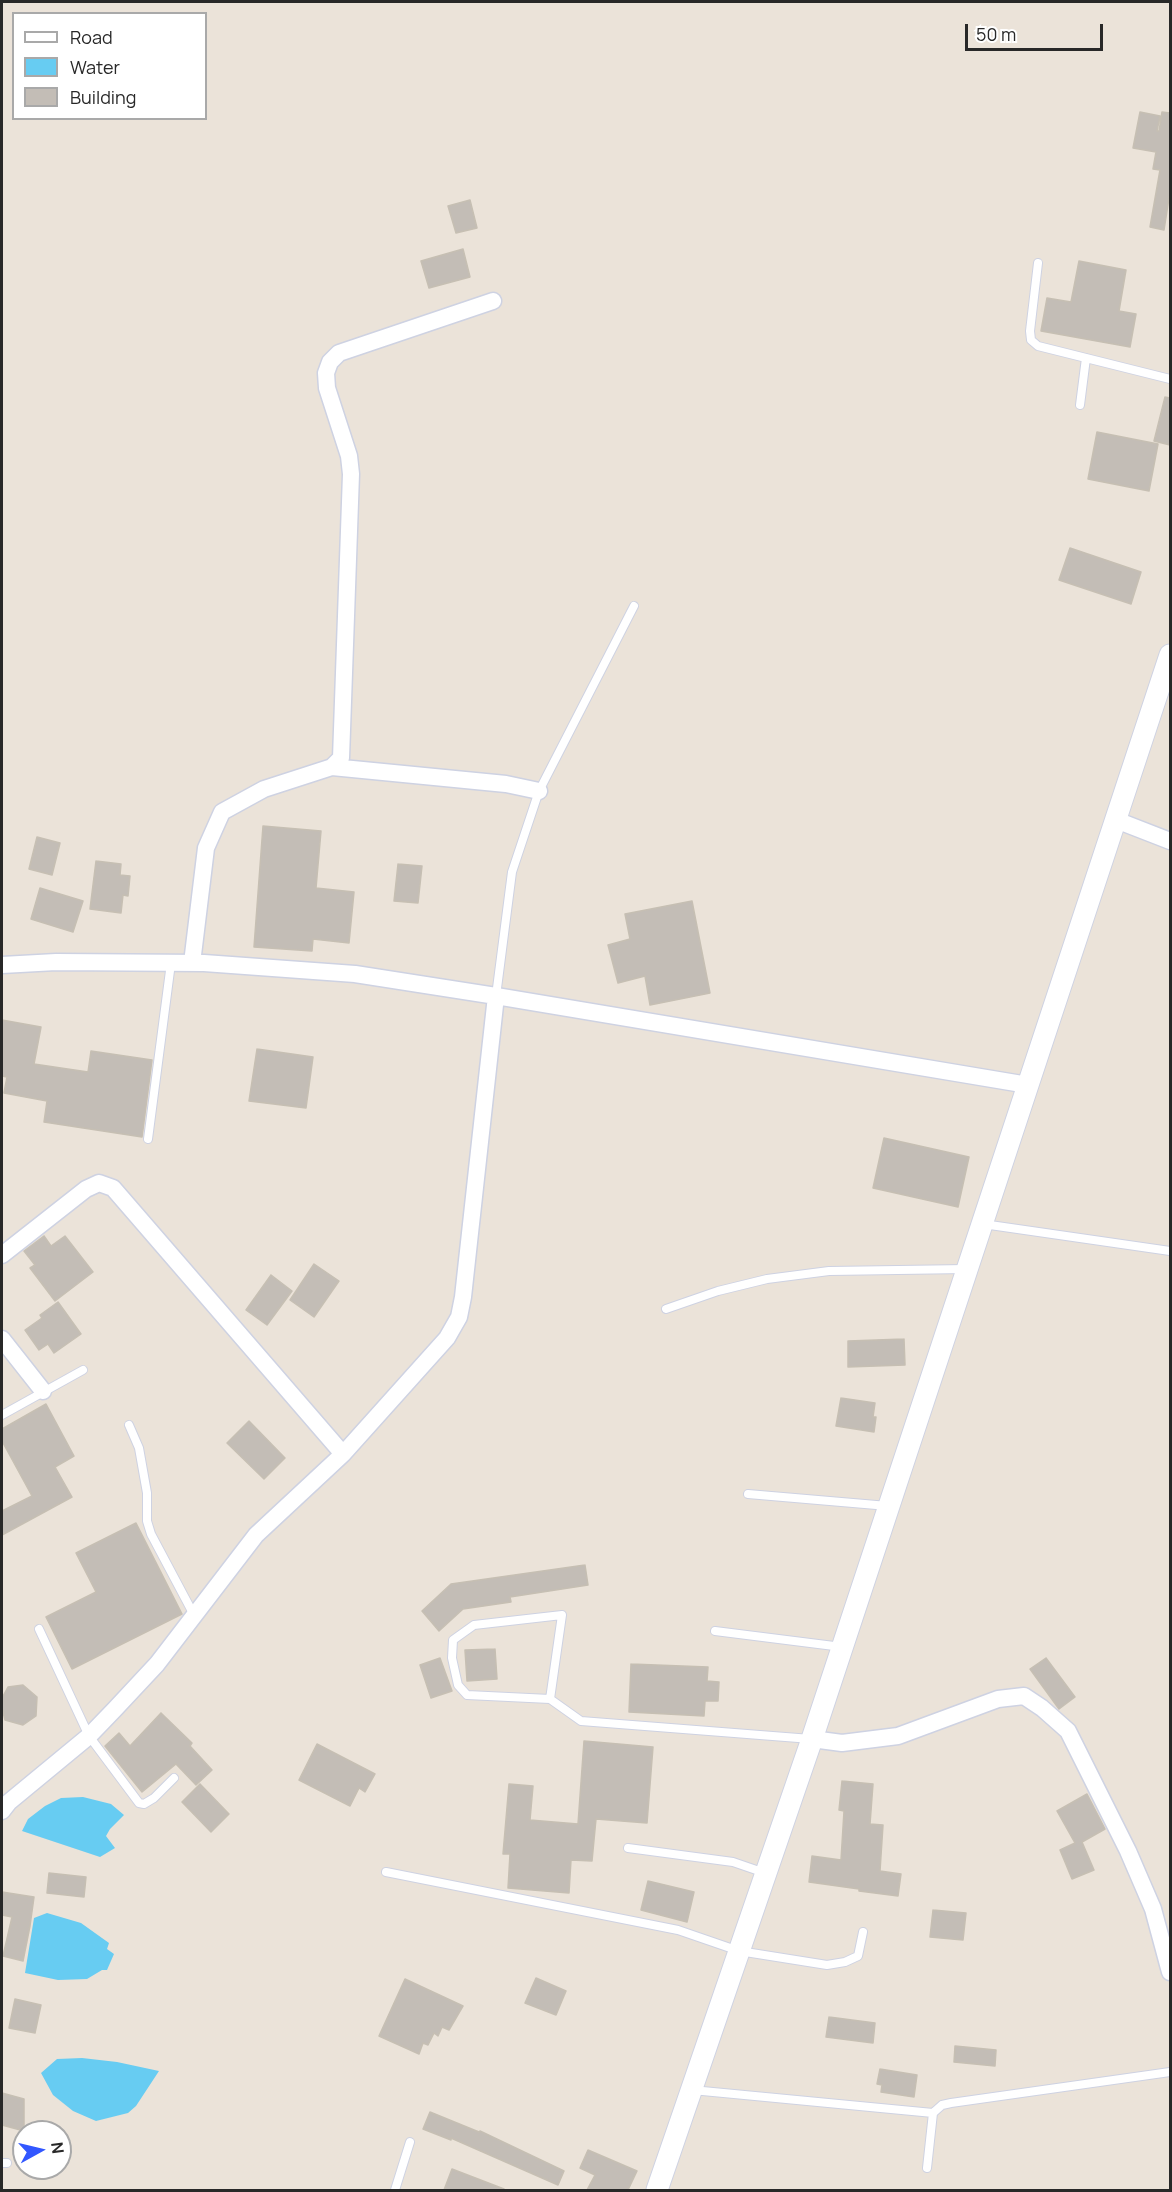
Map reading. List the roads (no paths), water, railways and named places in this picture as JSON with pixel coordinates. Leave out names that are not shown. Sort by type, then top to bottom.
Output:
[{"type":"street","points":[[332,767],[341,758],[351,474],[349,456],[327,388],[326,373],[330,362],[339,353],[493,301]]},
{"type":"street","points":[[657,2190],[812,1739],[1170,655]]},
{"type":"street","points":[[192,963],[206,848],[222,812],[264,789],[332,767],[506,784],[539,791]]},
{"type":"street","points":[[1116,820],[1170,841]]},
{"type":"street","points":[[2,965],[56,962],[192,963],[355,974],[1029,1085]]},
{"type":"street","points":[[4,1803],[89,1736],[157,1664],[256,1535],[344,1454],[447,1338],[459,1317],[463,1297],[496,996]]},
{"type":"street","points":[[2,1255],[86,1189],[99,1183],[113,1188],[344,1454]]},
{"type":"street","points":[[2,1340],[43,1392]]},
{"type":"street","points":[[812,1739],[842,1743],[898,1736],[998,1699],[1024,1696],[1042,1708],[1068,1731],[1128,1851],[1153,1909],[1170,1972]]},
{"type":"street","points":[[1153,1909],[1170,1907]]},
{"type":"lane","points":[[1038,262],[1030,331],[1031,340],[1038,346],[1170,378]]},
{"type":"lane","points":[[1080,405],[1086,358]]},
{"type":"lane","points":[[496,996],[512,872],[539,791],[634,606]]},
{"type":"lane","points":[[148,1139],[171,963]]},
{"type":"lane","points":[[982,1224],[1170,1251]]},
{"type":"lane","points":[[666,1309],[738,1286],[808,1273],[967,1269]]},
{"type":"lane","points":[[2,1415],[83,1370]]},
{"type":"lane","points":[[129,1425],[139,1448],[147,1493],[147,1521],[151,1533],[194,1615]]},
{"type":"lane","points":[[748,1494],[889,1506]]},
{"type":"lane","points":[[550,1699],[562,1615],[474,1625],[453,1640],[452,1658],[458,1685],[467,1695],[550,1699],[581,1721],[812,1739]]},
{"type":"lane","points":[[39,1629],[89,1736],[139,1803],[144,1804],[154,1798],[174,1778]]},
{"type":"lane","points":[[715,1631],[842,1647]]},
{"type":"lane","points":[[628,1848],[733,1862],[766,1873]]},
{"type":"lane","points":[[386,1872],[678,1930],[739,1951],[827,1965],[845,1962],[858,1956],[863,1932]]},
{"type":"lane","points":[[927,2168],[933,2113],[942,2105],[1170,2072]]},
{"type":"lane","points":[[692,2090],[933,2113]]},
{"type":"lane","points":[[395,2190],[410,2142]]},
{"type":"water","points":[[83,1797],[111,1804],[124,1815],[106,1836],[115,1848],[100,1857],[22,1831],[28,1819],[45,1806],[61,1798]]},
{"type":"water","points":[[47,1913],[81,1923],[109,1943],[107,1949],[114,1954],[107,1970],[102,1970],[87,1979],[58,1980],[25,1973],[34,1918]]},
{"type":"water","points":[[82,2058],[117,2062],[159,2071],[136,2106],[128,2113],[96,2121],[73,2111],[53,2095],[41,2073],[57,2059]]}]
